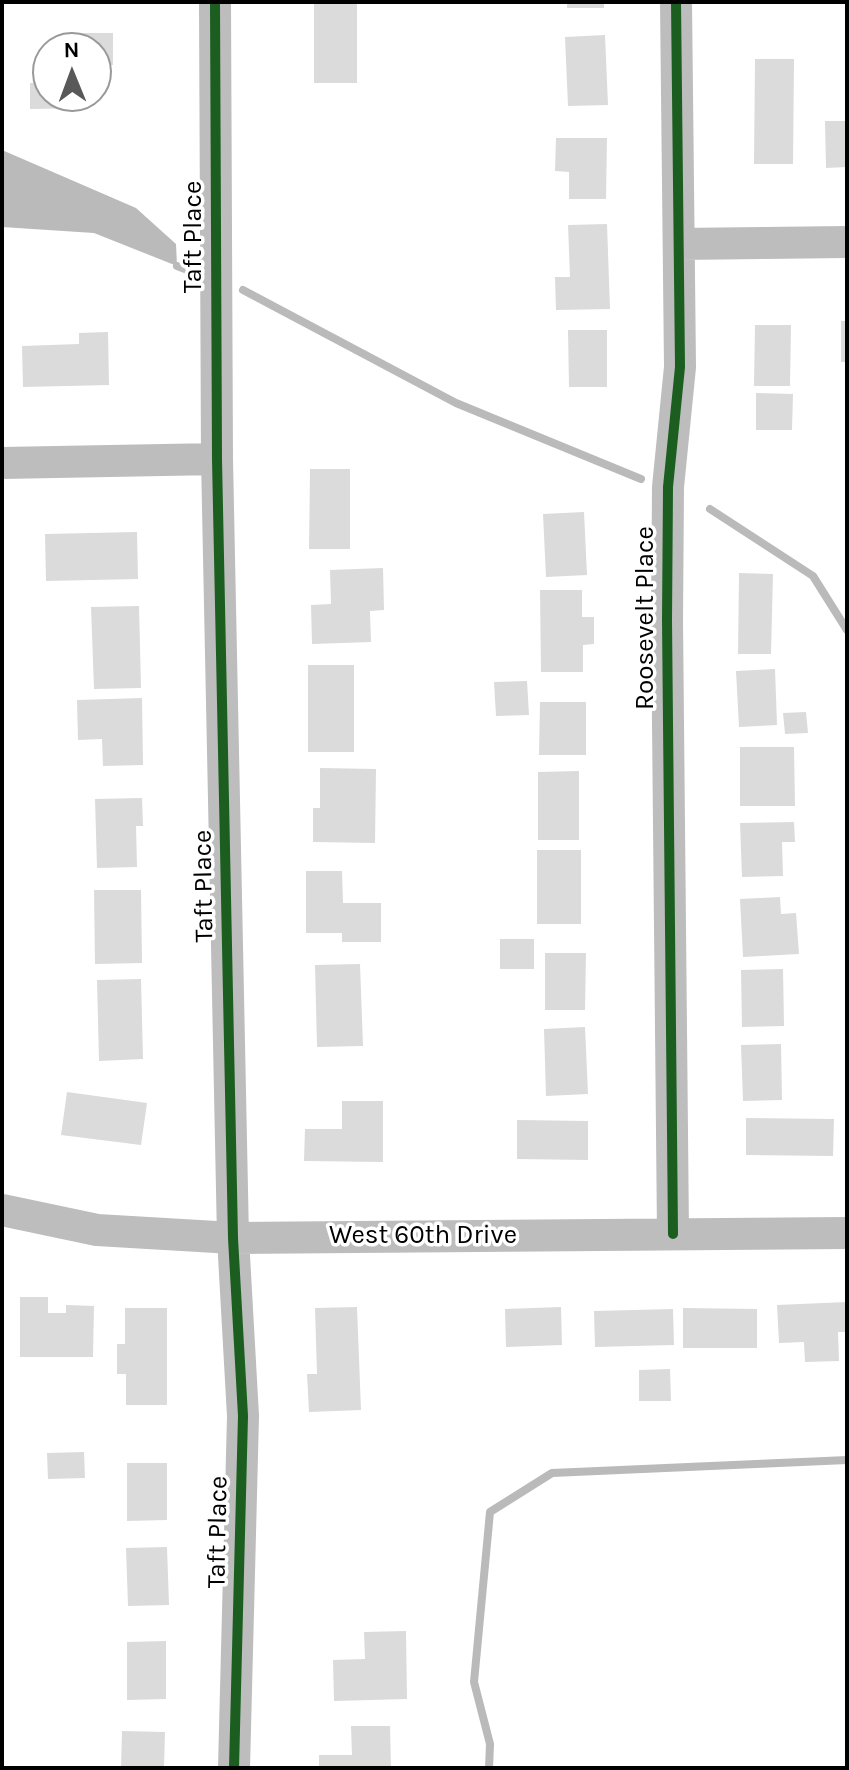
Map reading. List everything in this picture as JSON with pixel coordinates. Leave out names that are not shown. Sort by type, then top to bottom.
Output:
[{"type":"street","name":"Taft Place","points":[[215,2],[217,459],[233,1238],[243,1416],[234,1768]]},
{"type":"street","name":"Roosevelt Place","points":[[673,1234],[667,620],[668,487],[680,367],[676,2]]},
{"type":"street","points":[[679,244],[847,242]]},
{"type":"street","points":[[2,463],[217,459]]},
{"type":"street","name":"West 60th Drive","points":[[2,1210],[97,1230],[233,1238],[847,1233]]},
{"type":"shaded area","points":[[2,150],[136,208],[176,244],[177,266],[94,233],[2,227]]},
{"type":"building","points":[[567,2],[604,2],[604,8],[567,8]]},
{"type":"building","points":[[314,4],[357,4],[357,83],[314,83]]},
{"type":"building","points":[[605,35],[608,105],[568,106],[565,37]]},
{"type":"building","points":[[755,59],[794,59],[793,164],[754,164]]},
{"type":"building","points":[[32,83],[32,109],[30,109]]},
{"type":"building","points":[[825,121],[847,121],[847,167],[826,168]]},
{"type":"building","points":[[556,138],[607,138],[606,199],[569,199],[569,172],[555,171]]},
{"type":"building","points":[[607,224],[610,309],[556,310],[555,277],[570,277],[568,225]]},
{"type":"building","points":[[841,321],[847,321],[847,362],[841,362]]},
{"type":"building","points":[[755,325],[791,325],[790,386],[754,386]]},
{"type":"building","points":[[568,330],[607,330],[607,387],[569,387]]},
{"type":"building","points":[[108,332],[109,385],[23,387],[22,346],[79,344],[79,333]]},
{"type":"building","points":[[756,393],[793,394],[792,430],[756,430]]},
{"type":"building","points":[[310,469],[350,469],[350,549],[309,549]]},
{"type":"building","points":[[584,512],[587,575],[546,577],[543,514]]},
{"type":"building","points":[[137,532],[138,579],[46,581],[45,534]]},
{"type":"building","points":[[383,568],[384,610],[370,611],[371,642],[312,644],[311,605],[331,604],[330,570]]},
{"type":"building","points":[[739,573],[773,574],[771,654],[738,654]]},
{"type":"building","points":[[540,590],[582,590],[582,617],[594,617],[594,644],[583,645],[583,672],[541,672]]},
{"type":"building","points":[[139,606],[141,688],[94,689],[91,607]]},
{"type":"building","points":[[308,665],[354,665],[354,752],[308,752]]},
{"type":"building","points":[[775,669],[777,725],[739,727],[736,671]]},
{"type":"building","points":[[527,681],[529,715],[496,716],[494,682]]},
{"type":"building","points":[[142,698],[143,765],[103,766],[102,739],[78,740],[77,700]]},
{"type":"building","points":[[540,702],[586,702],[586,755],[539,755]]},
{"type":"building","points":[[806,712],[808,733],[785,734],[783,713]]},
{"type":"building","points":[[740,747],[794,747],[795,806],[740,806]]},
{"type":"building","points":[[320,768],[376,769],[375,843],[313,842],[313,808],[320,808]]},
{"type":"building","points":[[579,771],[579,840],[538,840],[538,772]]},
{"type":"building","points":[[142,798],[143,826],[136,826],[137,867],[97,868],[95,799]]},
{"type":"building","points":[[794,822],[795,842],[782,842],[783,876],[742,877],[740,823]]},
{"type":"building","points":[[537,850],[581,850],[581,924],[537,924]]},
{"type":"building","points":[[306,871],[342,871],[343,903],[381,903],[381,942],[342,942],[342,933],[306,933]]},
{"type":"building","points":[[94,890],[141,890],[142,963],[95,964]]},
{"type":"building","points":[[780,897],[781,914],[796,913],[799,954],[743,957],[740,899]]},
{"type":"building","points":[[500,939],[534,939],[534,969],[500,969]]},
{"type":"building","points":[[545,953],[586,953],[585,1010],[545,1010]]},
{"type":"building","points":[[360,964],[363,1046],[317,1047],[315,965]]},
{"type":"building","points":[[783,969],[784,1026],[742,1027],[741,970]]},
{"type":"building","points":[[141,979],[143,1059],[99,1061],[97,980]]},
{"type":"building","points":[[585,1027],[588,1094],[546,1096],[544,1029]]},
{"type":"building","points":[[781,1044],[782,1100],[743,1101],[741,1045]]},
{"type":"building","points":[[67,1092],[147,1103],[141,1145],[61,1135]]},
{"type":"building","points":[[342,1101],[383,1101],[383,1162],[304,1161],[305,1129],[342,1129]]},
{"type":"building","points":[[746,1118],[834,1119],[833,1156],[746,1155]]},
{"type":"building","points":[[517,1120],[588,1121],[588,1160],[517,1159]]},
{"type":"building","points":[[20,1297],[48,1297],[48,1313],[66,1313],[66,1305],[94,1306],[93,1357],[20,1357]]},
{"type":"building","points":[[847,1302],[847,1332],[838,1332],[839,1361],[805,1362],[804,1342],[779,1343],[777,1305]]},
{"type":"building","points":[[357,1307],[361,1410],[309,1412],[307,1374],[317,1374],[315,1308]]},
{"type":"building","points":[[561,1307],[562,1345],[506,1347],[505,1309]]},
{"type":"building","points":[[125,1308],[167,1308],[167,1405],[126,1405],[126,1374],[117,1374],[117,1344],[125,1344]]},
{"type":"building","points":[[683,1308],[757,1309],[757,1348],[683,1348]]},
{"type":"building","points":[[673,1309],[674,1345],[595,1347],[594,1311]]},
{"type":"building","points":[[670,1369],[671,1401],[639,1401],[639,1370]]},
{"type":"building","points":[[84,1452],[85,1478],[48,1479],[47,1453]]},
{"type":"building","points":[[127,1463],[167,1463],[167,1520],[127,1521]]},
{"type":"building","points":[[167,1547],[169,1605],[128,1606],[126,1548]]},
{"type":"building","points":[[406,1631],[407,1699],[334,1701],[333,1660],[365,1659],[364,1632]]},
{"type":"building","points":[[166,1641],[166,1699],[127,1700],[127,1642]]},
{"type":"building","points":[[351,1726],[390,1726],[391,1768],[319,1768],[319,1755],[352,1755]]},
{"type":"building","points":[[122,1731],[165,1732],[164,1768],[121,1768]]},
{"type":"waterway","points":[[177,266],[198,274]]},
{"type":"waterway","points":[[243,290],[456,403],[641,479]]},
{"type":"waterway","points":[[710,509],[813,576],[847,630]]},
{"type":"waterway","points":[[489,1768],[490,1744],[474,1682],[490,1512],[552,1473],[847,1460]]},
{"type":"cycle path","points":[[215,2],[217,459],[233,1238],[243,1416],[234,1768]]},
{"type":"cycle path","points":[[673,1234],[667,620],[668,487],[680,367],[676,2]]}]
